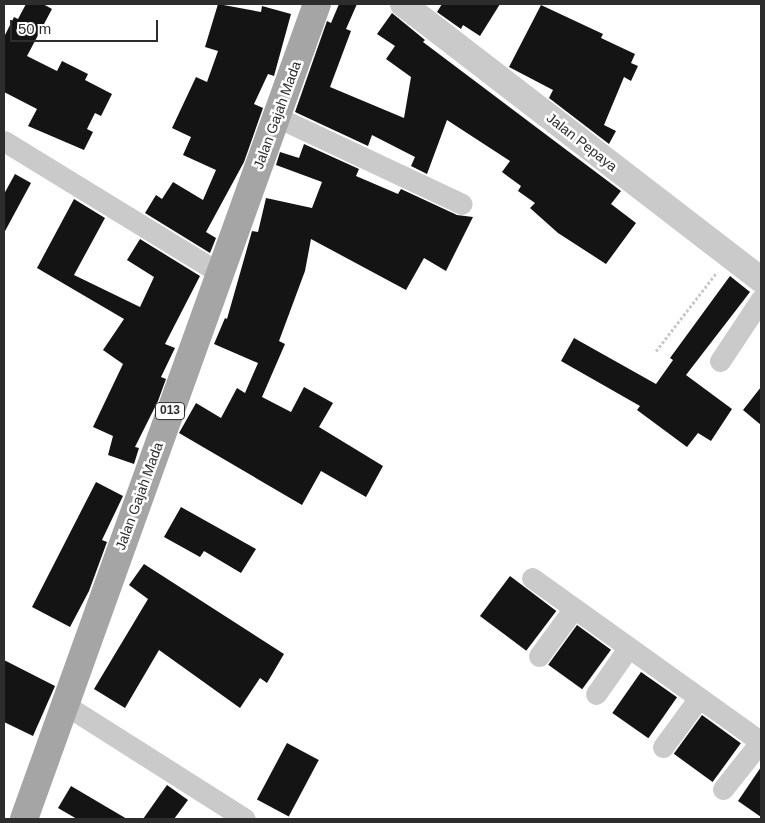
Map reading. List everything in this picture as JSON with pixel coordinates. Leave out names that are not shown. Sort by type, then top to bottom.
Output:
[{"type":"main road","name":"Jalan Gajah Mada","points":[[24,819],[317,4]]},
{"type":"street","name":"Jalan Pepaya","points":[[403,4],[761,280]]},
{"type":"street","points":[[277,117],[462,204]]},
{"type":"street","points":[[4,141],[219,273]]},
{"type":"street","points":[[720,361],[761,299]]},
{"type":"street","points":[[532,578],[761,741],[723,789]]},
{"type":"street","points":[[539,656],[574,608]]},
{"type":"street","points":[[596,694],[629,647]]},
{"type":"street","points":[[663,747],[699,698]]},
{"type":"street","points":[[64,704],[245,819]]},
{"type":"path","points":[[656,351],[729,256]]},
{"type":"building","points":[[26,4],[43,4],[52,9],[27,56],[57,71],[62,61],[88,74],[85,80],[112,94],[101,116],[95,113],[87,129],[93,132],[84,150],[28,126],[37,109],[4,92],[4,37],[14,17],[18,19]]},
{"type":"building","points":[[218,4],[261,12],[262,6],[291,14],[274,76],[268,74],[254,104],[263,108],[244,162],[206,232],[216,238],[210,253],[145,213],[156,195],[162,199],[173,182],[203,200],[216,170],[183,155],[191,137],[172,128],[196,77],[207,82],[218,51],[205,47]]},
{"type":"building","points":[[339,4],[357,4],[346,29],[351,31],[330,87],[404,118],[411,77],[386,59],[395,46],[377,34],[392,13],[425,40],[423,42],[621,191],[611,204],[636,223],[606,264],[558,233],[530,208],[535,203],[518,191],[521,186],[502,172],[510,161],[447,120],[427,174],[411,166],[415,157],[372,135],[368,146],[295,112],[327,21],[331,23]]},
{"type":"building","points":[[442,4],[500,4],[480,36],[463,25],[461,29],[437,12]]},
{"type":"building","points":[[541,5],[603,34],[601,38],[635,54],[631,63],[638,66],[631,81],[624,77],[604,125],[616,131],[609,144],[549,98],[553,90],[509,67]]},
{"type":"building","points":[[304,144],[359,169],[356,176],[398,194],[401,189],[457,215],[473,217],[446,271],[424,258],[406,290],[311,239],[305,271],[279,341],[285,344],[262,397],[291,412],[304,387],[333,403],[319,427],[383,466],[366,497],[321,471],[302,505],[179,433],[196,403],[221,418],[237,388],[245,393],[258,363],[214,344],[225,318],[227,319],[252,231],[258,232],[266,198],[312,208],[322,182],[276,165],[280,152],[299,158]]},
{"type":"building","points":[[15,174],[31,183],[4,233],[4,194]]},
{"type":"building","points":[[74,199],[105,218],[74,275],[140,307],[154,277],[127,260],[140,239],[200,276],[165,344],[175,348],[161,377],[166,379],[158,401],[135,447],[139,448],[134,464],[108,455],[113,436],[93,427],[123,364],[103,350],[124,319],[37,268]]},
{"type":"building","points":[[730,276],[750,292],[686,375],[732,409],[711,441],[698,433],[687,447],[637,410],[640,406],[561,361],[574,338],[656,384],[673,360],[670,358]]},
{"type":"building","points":[[761,387],[761,425],[743,410]]},
{"type":"building","points":[[96,482],[123,496],[102,540],[107,542],[89,591],[70,627],[32,607]]},
{"type":"building","points":[[181,507],[256,549],[241,573],[204,551],[200,557],[164,537]]},
{"type":"building","points":[[144,564],[284,654],[267,683],[260,678],[240,708],[159,650],[125,708],[94,689],[148,599],[129,585]]},
{"type":"building","points":[[510,576],[556,611],[526,651],[480,616]]},
{"type":"building","points":[[577,625],[611,650],[582,689],[548,665]]},
{"type":"building","points":[[4,660],[55,686],[33,736],[4,722]]},
{"type":"building","points":[[641,672],[677,697],[648,738],[612,713]]},
{"type":"building","points":[[702,715],[741,743],[713,782],[674,754]]},
{"type":"building","points":[[287,743],[319,760],[289,816],[257,800]]},
{"type":"building","points":[[761,767],[761,817],[738,801]]},
{"type":"building","points":[[167,785],[188,800],[174,819],[143,819]]},
{"type":"building","points":[[71,786],[127,819],[77,819],[58,808]]}]
